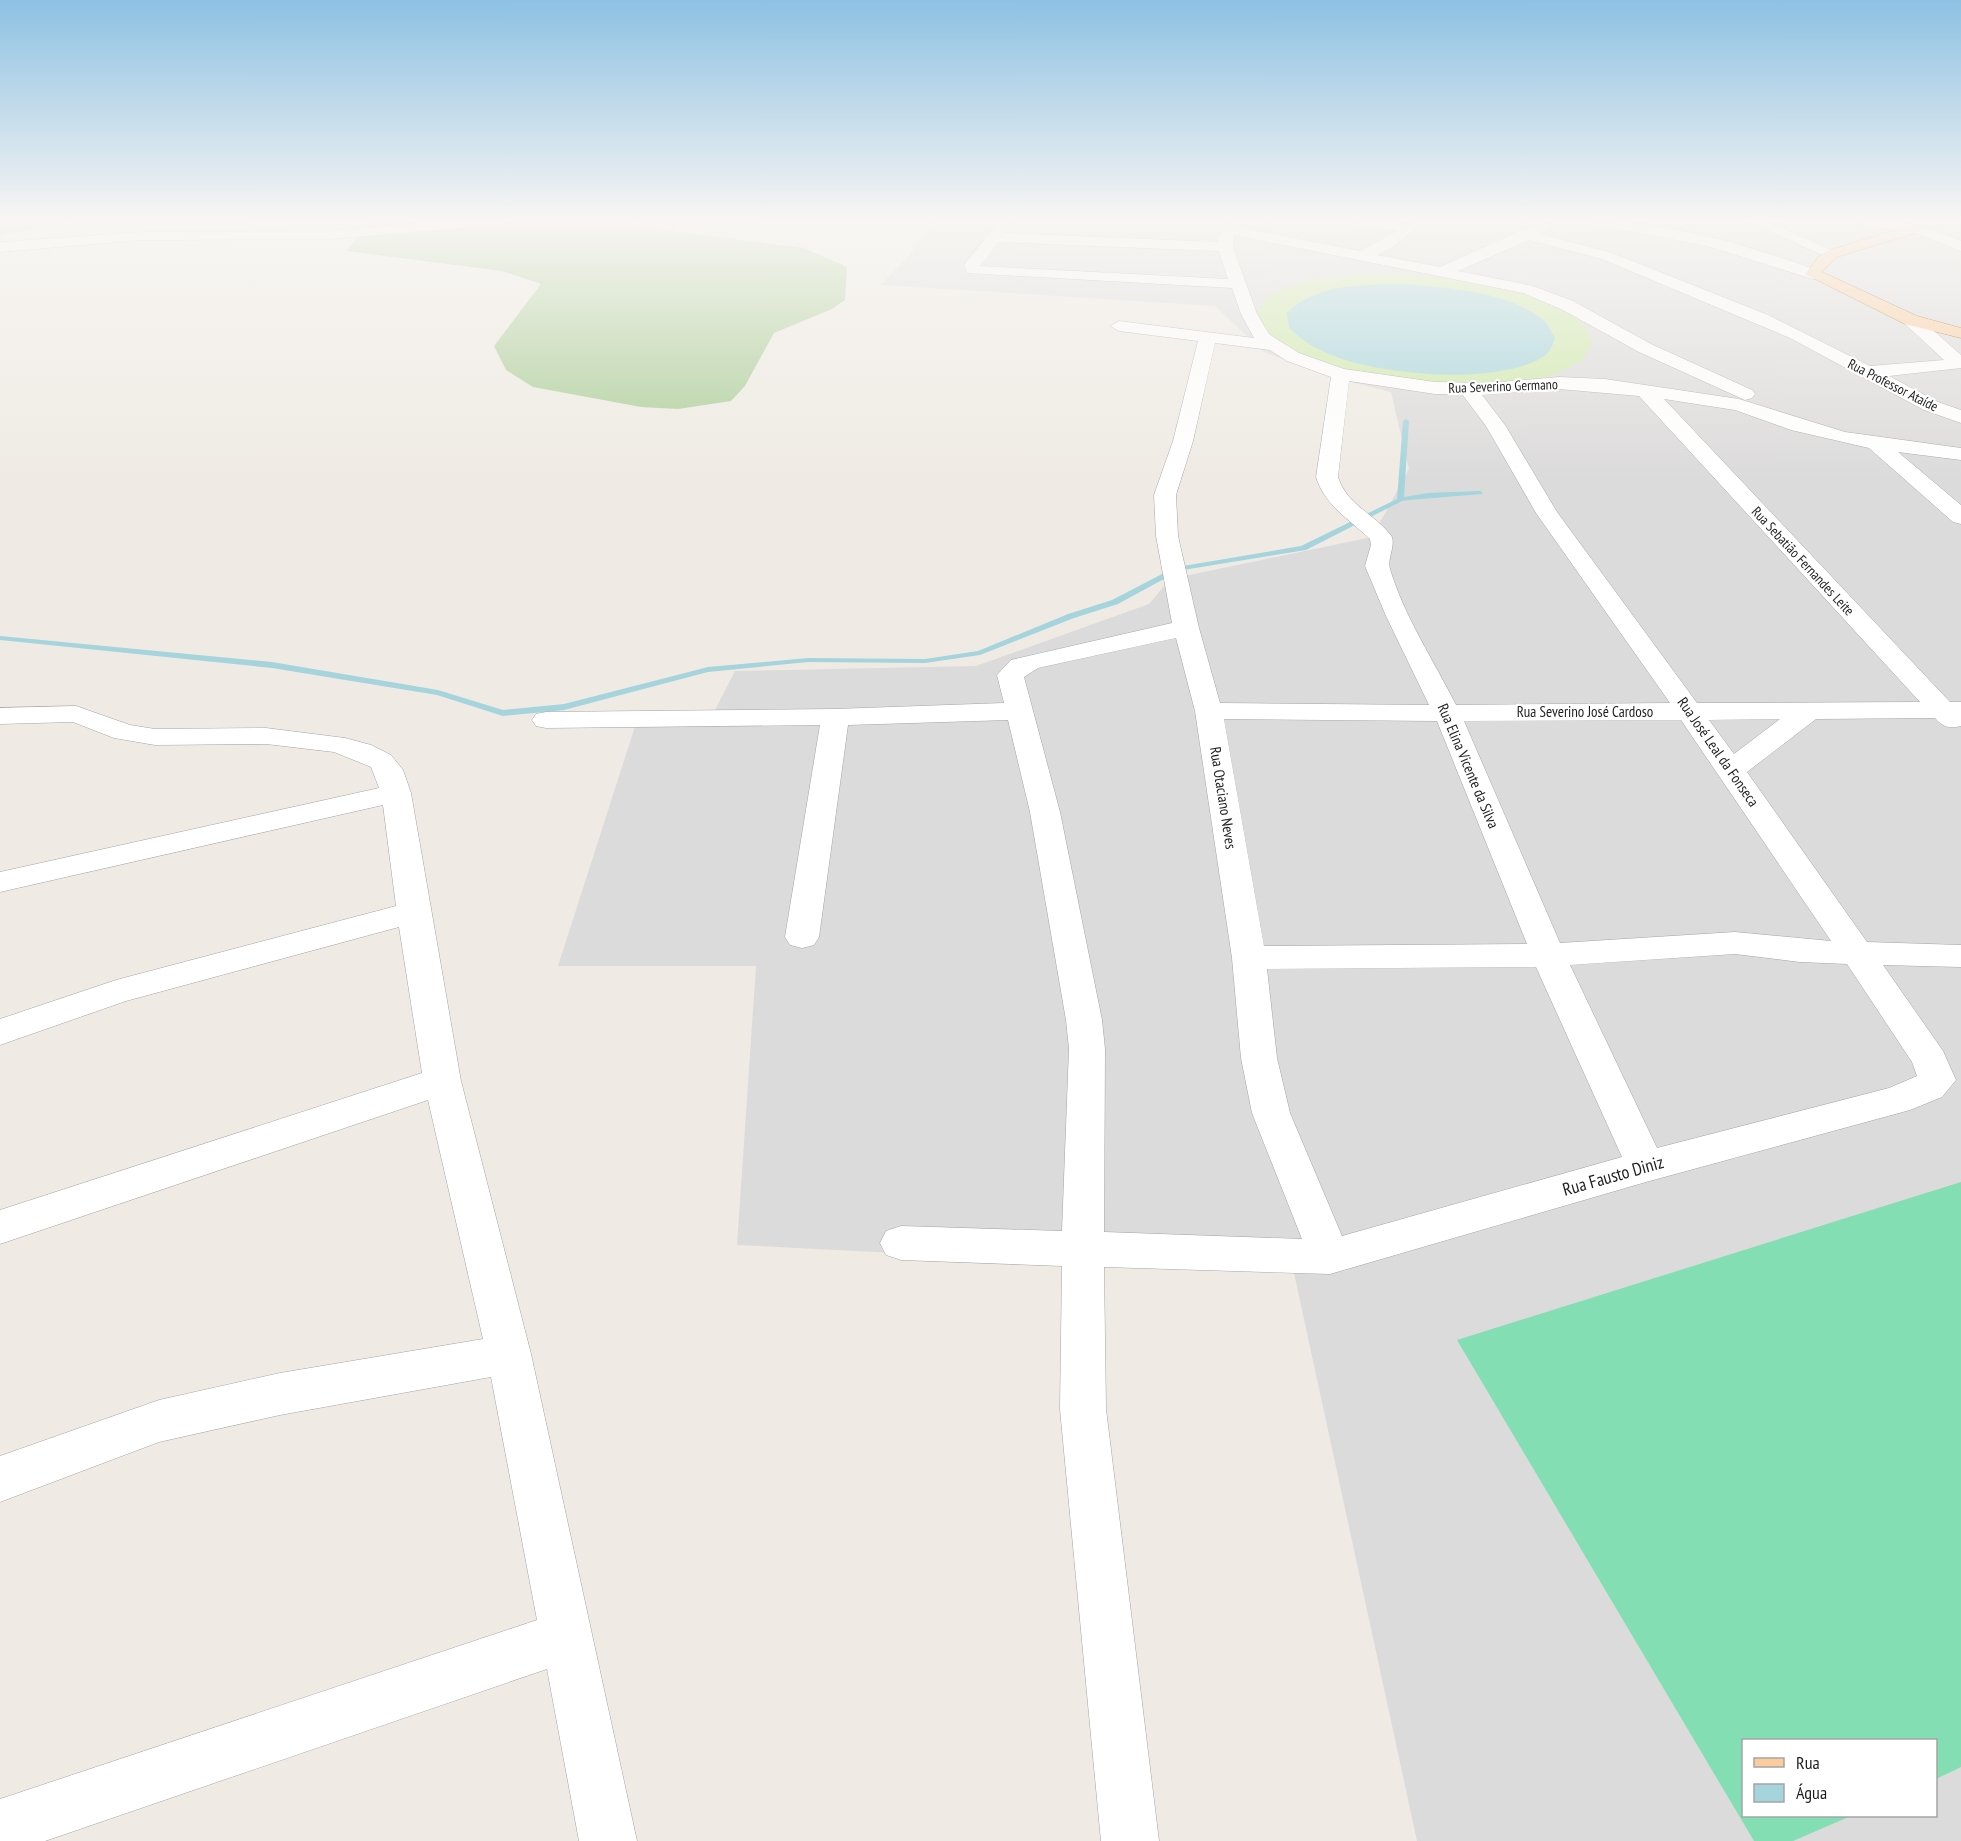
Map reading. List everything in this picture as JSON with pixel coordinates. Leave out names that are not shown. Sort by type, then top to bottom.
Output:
[{"type":"main road","points":[[1890,307],[1911,320],[1961,332]]},
{"type":"main road","points":[[1911,307],[1961,332]]},
{"type":"street","name":"Rua Severino Germano","points":[[1248,307],[1257,332],[1270,345],[1308,363],[1341,374],[1396,384],[1468,389],[1584,383],[1747,402]]},
{"type":"street","points":[[1568,307],[1747,402],[1821,433],[1961,454]]},
{"type":"street","name":"Rua Professor Ataíde","points":[[1732,307],[1780,327],[1931,406],[1961,417]]},
{"type":"street","points":[[1911,320],[1929,339],[1960,363]]},
{"type":"street","points":[[1119,326],[1270,345]]},
{"type":"street","name":"Rua Otaciano Neves","points":[[1208,337],[1183,441],[1169,481],[1165,501],[1167,537],[1186,628],[1209,711],[1248,958],[1259,1058],[1271,1113],[1330,1257]]},
{"type":"street","points":[[1868,372],[1930,368],[1960,363]]},
{"type":"street","name":"Rua Elina Vicente da Silva","points":[[1341,374],[1327,477],[1328,484],[1340,502],[1381,537],[1383,545],[1377,566],[1398,616],[1447,713],[1548,955],[1646,1166]]},
{"type":"street","name":"Rua José Leal da Fonseca","points":[[1468,389],[1495,425],[1547,513],[1731,770],[1937,1072],[1937,1080],[1929,1087],[1896,1100]]},
{"type":"street","name":"Rua Sebatião Fernandes Leite","points":[[1645,391],[1952,710],[1961,730]]},
{"type":"street","points":[[1877,443],[1961,517]]},
{"type":"street","points":[[1130,1841],[1083,1408],[1087,1049],[1084,1020],[1045,812],[1010,675],[1020,666],[1186,628]]},
{"type":"street","name":"Rua Severino José Cardoso","points":[[1209,711],[1447,713],[1952,710]]},
{"type":"street","points":[[546,720],[835,717],[1020,711]]},
{"type":"street","points":[[1731,770],[1809,711]]},
{"type":"street","points":[[0,716],[76,714],[124,732],[155,737],[266,736],[335,744],[361,751],[381,760],[388,770],[396,792],[413,912],[442,1081],[509,1354],[608,1841]]},
{"type":"street","points":[[802,936],[835,717]]},
{"type":"street","points":[[0,882],[396,792]]},
{"type":"street","points":[[0,1032],[116,992],[413,912]]},
{"type":"street","points":[[1248,958],[1548,955],[1735,943],[1800,951],[1961,956]]},
{"type":"street","points":[[0,1227],[442,1081]]},
{"type":"street","name":"Rua Fausto Diniz","points":[[902,1243],[1330,1257],[1646,1166],[1896,1100]]},
{"type":"street","points":[[0,1479],[100,1441],[188,1414],[280,1394],[509,1354]]},
{"type":"street","points":[[0,1828],[566,1637]]},
{"type":"shaded area","points":[[1216,307],[1961,307],[1961,1841],[1417,1841],[1294,1273],[737,1245],[756,966],[558,966],[638,717],[714,712],[735,671],[976,666],[1149,604],[1170,579],[1372,537],[1409,469],[1391,392],[1335,378],[1264,352]]},
{"type":"green space","points":[[524,307],[835,307],[774,333],[745,386],[731,401],[678,409],[641,407],[533,387],[506,370],[494,346]]},
{"type":"green space","points":[[1261,307],[1558,307],[1583,325],[1592,343],[1583,360],[1554,375],[1509,384],[1453,387],[1338,371],[1293,355],[1265,336],[1256,317]]},
{"type":"green space","points":[[1961,1182],[1961,1767],[1937,1779],[1937,1739],[1742,1739],[1742,1817],[1849,1817],[1793,1841],[1754,1841],[1457,1340]]},
{"type":"water","points":[[1294,307],[1522,307],[1545,322],[1555,338],[1547,354],[1527,364],[1502,371],[1472,374],[1409,372],[1352,362],[1319,350],[1289,328],[1287,313]]},
{"type":"waterway","points":[[1400,500],[1406,421]]},
{"type":"waterway","points":[[1400,500],[1418,496],[1480,493]]},
{"type":"waterway","points":[[1183,568],[1303,548],[1400,500]]},
{"type":"waterway","points":[[0,638],[272,665],[438,693],[503,713],[564,707],[708,670],[808,660],[925,661],[980,653],[1071,616],[1115,602],[1169,574]]}]
